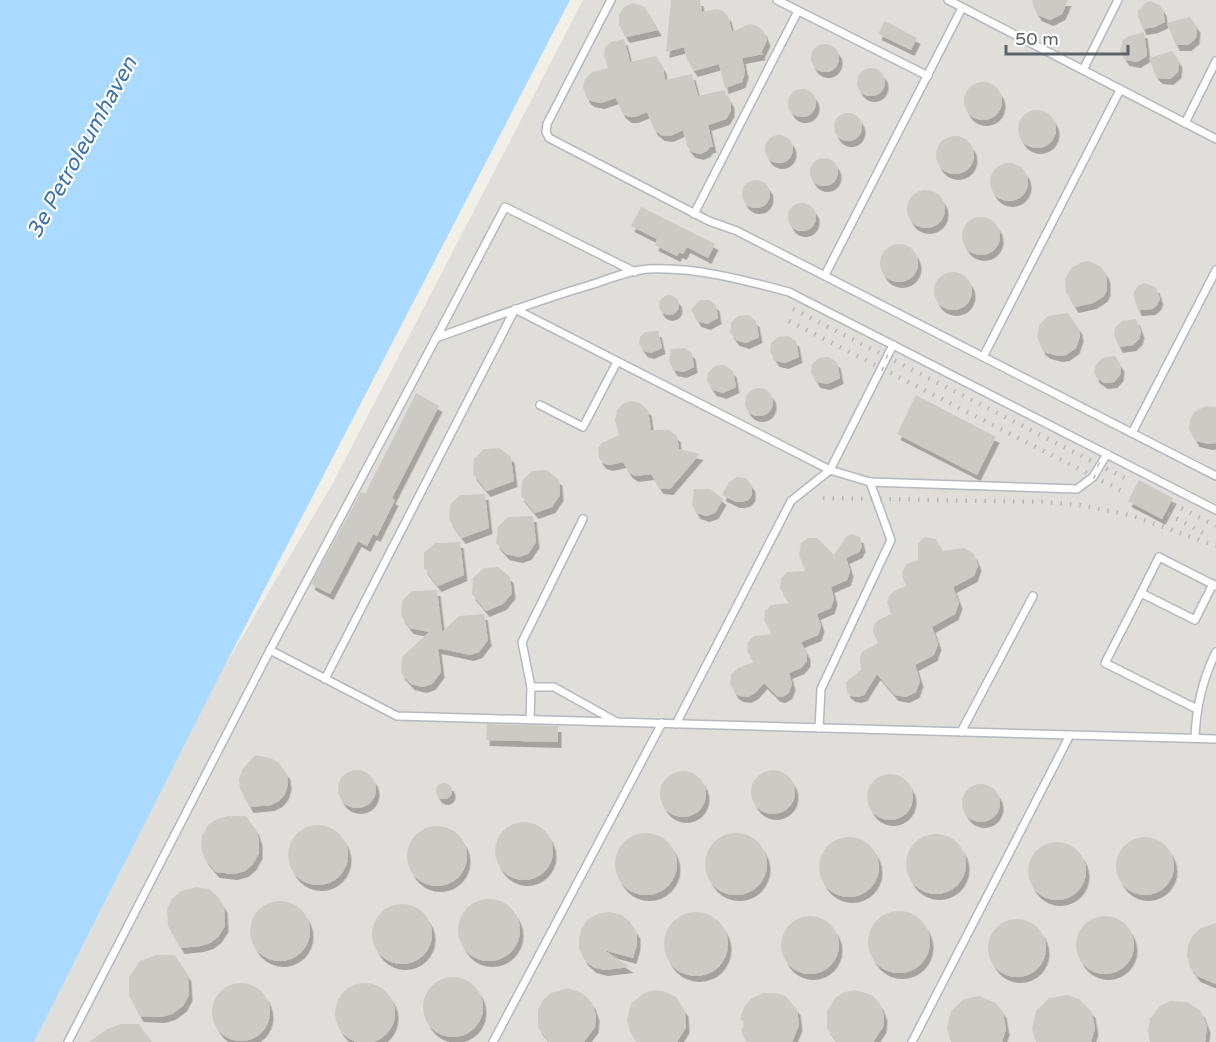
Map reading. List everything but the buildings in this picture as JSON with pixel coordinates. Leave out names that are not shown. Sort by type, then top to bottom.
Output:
[{"type":"lane","points":[[611,0],[548,124],[547,134],[554,142],[694,214],[737,231],[825,275],[1216,476]]},
{"type":"lane","points":[[777,0],[928,76]]},
{"type":"lane","points":[[948,0],[1216,139]]},
{"type":"lane","points":[[1083,70],[1118,0]]},
{"type":"lane","points":[[825,275],[962,8]]},
{"type":"lane","points":[[694,214],[798,10]]},
{"type":"lane","points":[[1185,123],[1216,61]]},
{"type":"lane","points":[[983,357],[1120,90]]},
{"type":"lane","points":[[68,1042],[270,650],[505,207],[635,272]]},
{"type":"lane","points":[[436,338],[515,309],[648,269],[735,278],[789,292],[1216,510]]},
{"type":"lane","points":[[1132,433],[1216,270]]},
{"type":"lane","points":[[515,309],[830,470],[870,482],[1077,489],[1094,477],[1107,454]]},
{"type":"lane","points":[[325,679],[515,309]]},
{"type":"lane","points":[[676,724],[791,501],[830,470],[893,345]]},
{"type":"lane","points":[[540,405],[584,427],[617,362]]},
{"type":"lane","points":[[819,728],[821,688],[891,540],[870,482]]},
{"type":"lane","points":[[530,720],[531,687],[523,649],[524,636],[583,519]]},
{"type":"lane","points":[[1141,593],[1195,620],[1214,585],[1159,557],[1105,663],[1197,709]]},
{"type":"lane","points":[[961,732],[1033,596]]},
{"type":"lane","points":[[270,650],[397,716],[1216,739]]},
{"type":"lane","points":[[1195,738],[1201,690],[1216,652]]},
{"type":"lane","points":[[531,687],[554,687],[616,722]]},
{"type":"lane","points":[[493,1042],[662,723]]},
{"type":"lane","points":[[912,1042],[1070,735]]},
{"type":"shaded area","points":[[583,0],[1216,0],[1216,1042],[34,1042],[222,671],[333,483]]},
{"type":"water","name":"3e Petroleumhaven","points":[[0,0],[570,0],[222,671],[34,1042],[0,1042]]},
{"type":"railway","points":[[793,309],[1127,479]]},
{"type":"railway","points":[[789,321],[1122,491]]},
{"type":"railway","points":[[823,498],[1042,502],[1080,505],[1130,515],[1216,546]]},
{"type":"railway","points":[[1173,504],[1216,526]]},
{"type":"railway","points":[[1168,514],[1205,534]]}]
